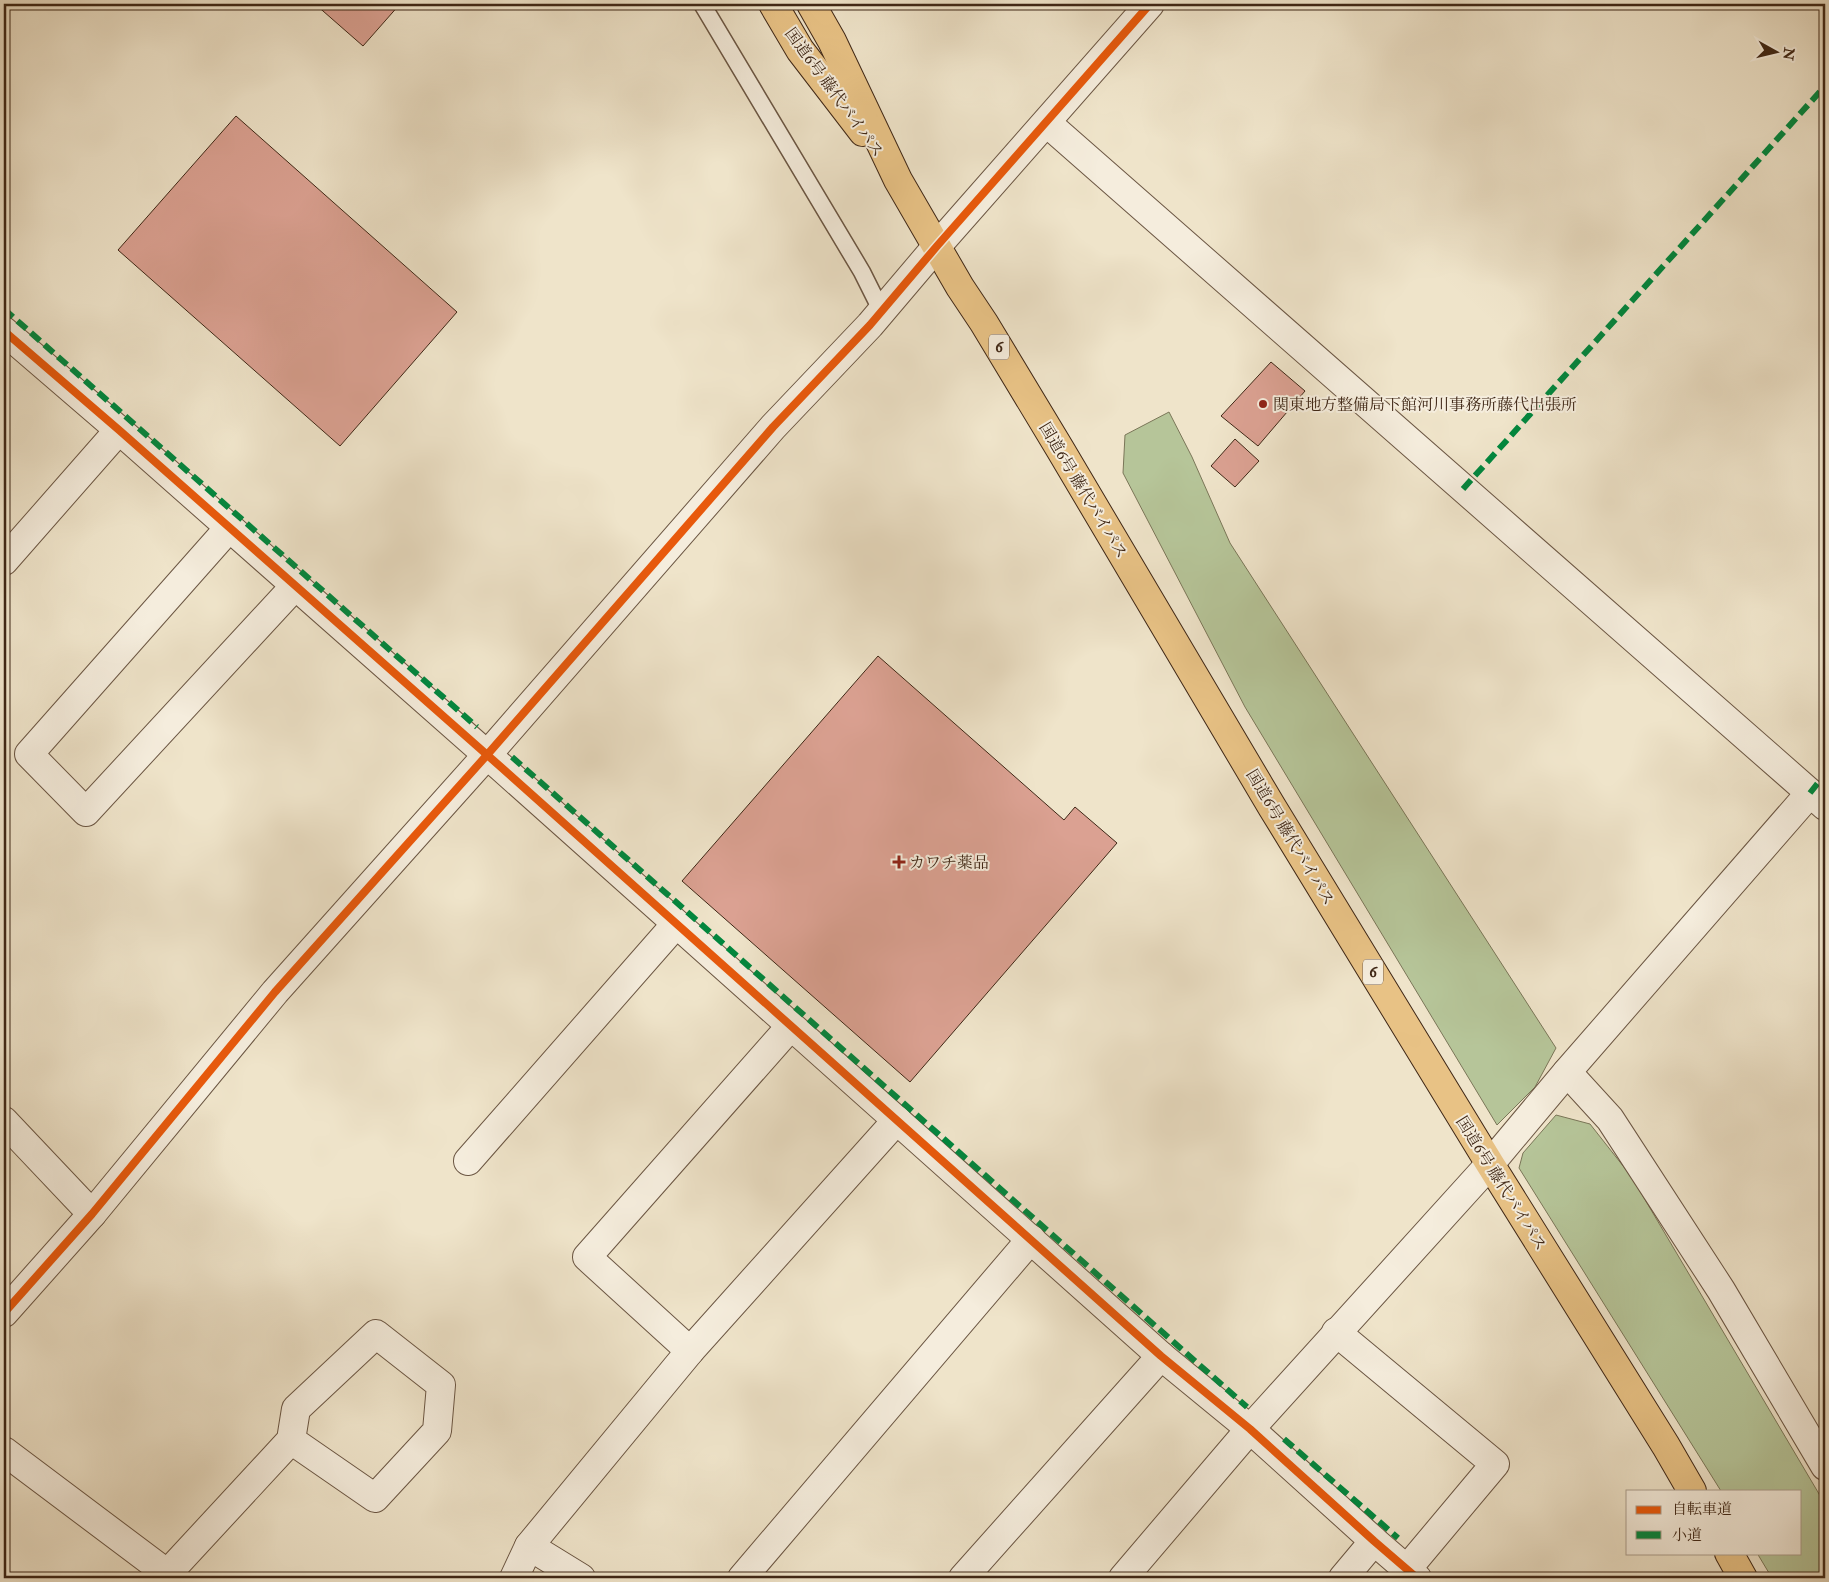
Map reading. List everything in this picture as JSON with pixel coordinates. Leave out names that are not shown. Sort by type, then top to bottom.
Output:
[{"type":"highway","name":"国道6号 藤代バイパス","points":[[773,4],[800,50],[898,180]]},
{"type":"highway","name":"国道6号 藤代バイパス","points":[[811,4],[832,41],[898,180],[960,287],[984,323],[1060,449],[1272,806],[1490,1164],[1661,1437],[1691,1490]]},
{"type":"highway","points":[[1729,1554],[1743,1578]]},
{"type":"street","points":[[4,1312],[92,1214],[275,992],[486,755],[773,427],[882,312],[937,246],[1150,4]]},
{"type":"street","points":[[1046,123],[1817,799],[1567,1072],[1490,1164],[1250,1429],[1123,1578]]},
{"type":"street","points":[[7,341],[119,430],[790,1027],[898,1120],[1161,1356],[1250,1429],[1412,1574],[1495,1464],[1336,1332]]},
{"type":"street","points":[[4,561],[119,430]]},
{"type":"street","points":[[229,528],[29,754],[86,812],[295,586]]},
{"type":"street","points":[[468,1161],[676,924]]},
{"type":"street","points":[[690,1351],[587,1257],[790,1027]]},
{"type":"street","points":[[1567,1072],[1610,1119],[1721,1290],[1825,1466]]},
{"type":"street","points":[[514,1578],[529,1546],[690,1351],[898,1120]]},
{"type":"street","points":[[4,1121],[92,1214]]},
{"type":"street","points":[[742,1578],[1031,1239]]},
{"type":"street","points":[[4,1451],[170,1576],[291,1440],[296,1409],[376,1334],[441,1385],[437,1431],[375,1498],[291,1440]]},
{"type":"street","points":[[963,1578],[1161,1356]]},
{"type":"street","points":[[1343,1578],[1374,1541]]},
{"type":"street","points":[[529,1546],[581,1578]]},
{"type":"lane","points":[[702,4],[862,272],[882,312]]},
{"type":"green space","points":[[1169,412],[1192,457],[1230,543],[1556,1048],[1535,1087],[1497,1125],[1245,707],[1123,473],[1125,435]]},
{"type":"green space","points":[[1556,1115],[1590,1124],[1631,1176],[1825,1504],[1825,1578],[1772,1578],[1758,1554],[1802,1554],[1802,1490],[1720,1490],[1519,1168],[1523,1153]]},
{"type":"building","points":[[315,4],[400,4],[363,46]]},
{"type":"building","points":[[236,116],[457,312],[340,446],[118,250]]},
{"type":"building","name":"関東地方整備局下館河川事務所藤代出張所","points":[[1271,362],[1305,391],[1258,446],[1221,416]]},
{"type":"building","points":[[1235,439],[1259,461],[1235,487],[1211,466]]},
{"type":"building","name":"カワチ薬品","points":[[878,656],[1064,820],[1075,807],[1117,843],[910,1082],[682,881]]},
{"type":"marked path","points":[[1463,489],[1825,86]]},
{"type":"marked path","points":[[4,309],[477,727]]},
{"type":"marked path","points":[[512,757],[1247,1407]]},
{"type":"marked path","points":[[1810,793],[1825,774]]},
{"type":"marked path","points":[[1284,1439],[1398,1538]]},
{"type":"marked path","points":[[1437,1575],[1441,1578]]},
{"type":"cycle path","points":[[4,1313],[92,1214],[275,992],[487,755],[773,427],[870,325],[1150,4]]},
{"type":"cycle path","points":[[4,331],[502,768],[1161,1356],[1250,1429],[1417,1578]]},
{"type":"place","name":"関東地方整備局下館河川事務所藤代出張所","points":[[1263,404]]},
{"type":"place","name":"カワチ薬品","points":[[899,862]]}]
